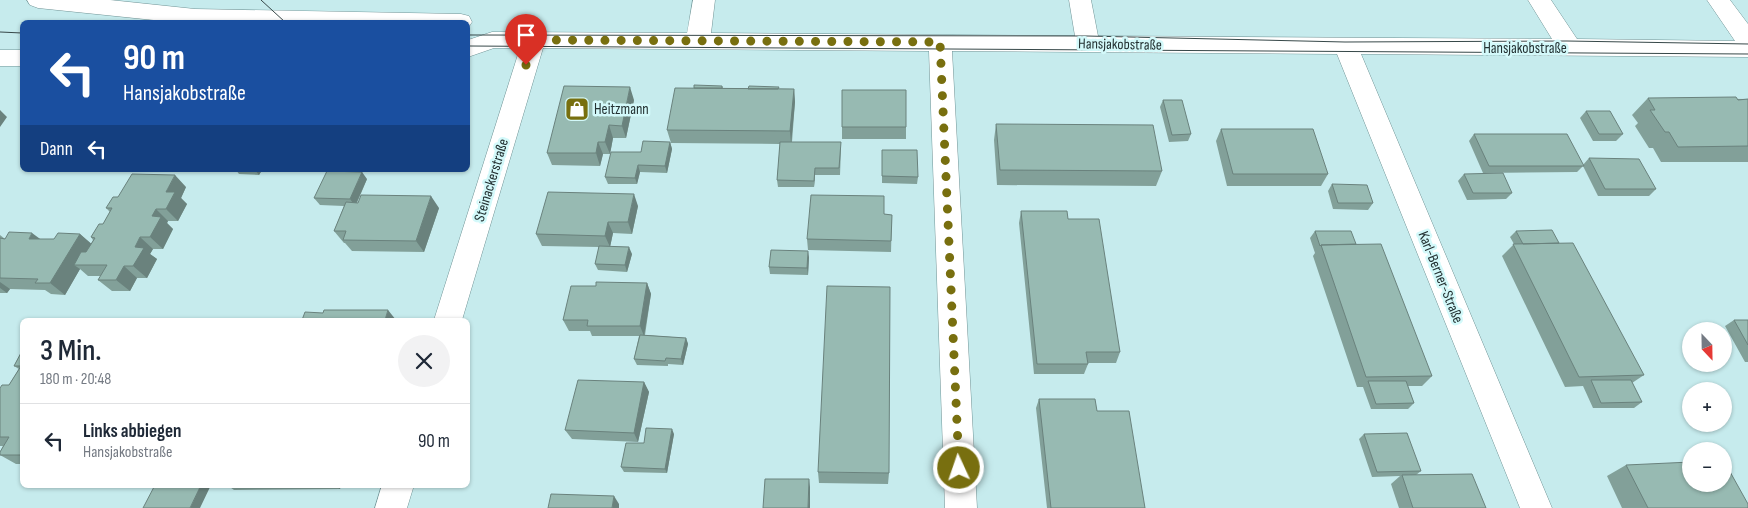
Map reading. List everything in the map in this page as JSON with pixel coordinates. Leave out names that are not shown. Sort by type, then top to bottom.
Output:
[{"type":"street","points":[[38,0],[286,20]]},
{"type":"street","points":[[300,20],[310,0]]},
{"type":"street","points":[[698,40],[704,0]]},
{"type":"street","points":[[1080,0],[1088,43]]},
{"type":"street","points":[[1539,0],[1570,48]]},
{"type":"street","points":[[1718,0],[1748,41]]},
{"type":"street","points":[[470,27],[492,40]]},
{"type":"street","name":"Hansjakobstraße","points":[[470,48],[492,40],[698,40],[1748,49]]},
{"type":"street","name":"Steinackerstraße","points":[[449,318],[534,40]]},
{"type":"street","points":[[940,42],[961,508]]},
{"type":"street","name":"Karl-Berner-Straße","points":[[1346,47],[1536,508]]},
{"type":"street","points":[[0,58],[20,58]]},
{"type":"street","points":[[391,508],[397,488]]},
{"type":"building","points":[[694,85],[722,86],[722,88],[694,88]]},
{"type":"building","points":[[564,86],[630,87],[622,126],[609,125],[605,142],[598,142],[596,153],[547,153]]},
{"type":"building","points":[[749,86],[779,87],[778,89],[748,89]]},
{"type":"building","points":[[675,88],[794,89],[790,131],[667,130]]},
{"type":"building","points":[[842,90],[906,90],[906,127],[842,127]]},
{"type":"building","points":[[1736,97],[1738,100],[1748,99],[1748,146],[1678,147],[1669,132],[1665,132],[1650,110],[1655,110],[1648,98]]},
{"type":"building","points":[[1163,100],[1182,100],[1191,134],[1172,135]]},
{"type":"building","points":[[1586,111],[1610,111],[1623,134],[1599,134]]},
{"type":"building","points":[[996,124],[1153,125],[1162,171],[1000,170]]},
{"type":"building","points":[[1221,129],[1313,129],[1328,174],[1233,174]]},
{"type":"building","points":[[1474,134],[1567,134],[1584,166],[1489,166]]},
{"type":"building","points":[[643,141],[670,142],[665,166],[638,165],[635,178],[605,177],[611,152],[641,152]]},
{"type":"building","points":[[780,142],[841,142],[839,168],[815,168],[814,181],[777,180]]},
{"type":"building","points":[[882,150],[917,150],[918,177],[882,176]]},
{"type":"building","points":[[1589,158],[1639,159],[1656,189],[1605,189]]},
{"type":"building","points":[[327,172],[362,172],[350,199],[314,198]]},
{"type":"building","points":[[1503,173],[1512,193],[1473,193],[1464,174]]},
{"type":"building","points":[[132,174],[175,175],[166,192],[175,192],[166,209],[156,209],[152,216],[161,217],[150,237],[140,237],[135,247],[144,248],[133,266],[124,266],[116,280],[98,280],[107,265],[74,265],[81,252],[86,252],[95,238],[91,237],[99,224],[103,224],[112,208],[106,208],[113,197],[118,197]]},
{"type":"building","points":[[1332,184],[1367,185],[1373,203],[1338,203]]},
{"type":"building","points":[[548,192],[634,194],[628,222],[608,222],[605,236],[536,234]]},
{"type":"building","points":[[361,195],[431,196],[416,241],[343,240],[346,231],[334,231],[346,202],[358,203]]},
{"type":"building","points":[[811,195],[884,196],[884,214],[892,215],[891,241],[807,239]]},
{"type":"building","points":[[1021,211],[1067,211],[1068,219],[1099,219],[1120,352],[1086,352],[1088,364],[1037,364]]},
{"type":"building","points":[[1552,230],[1559,243],[1523,244],[1516,231]]},
{"type":"building","points":[[1315,231],[1351,231],[1356,244],[1320,246]]},
{"type":"building","points":[[9,232],[32,233],[29,239],[54,239],[58,233],[80,234],[50,283],[35,283],[38,279],[0,278],[0,238],[5,239]]},
{"type":"building","points":[[1573,243],[1644,375],[1579,377],[1513,244]]},
{"type":"building","points":[[1381,244],[1432,376],[1366,377],[1321,245]]},
{"type":"building","points":[[599,246],[629,247],[625,265],[595,264]]},
{"type":"building","points":[[771,250],[808,251],[807,268],[769,267]]},
{"type":"building","points":[[596,282],[647,283],[640,326],[587,326],[588,320],[563,320],[571,286],[596,286]]},
{"type":"building","points":[[827,286],[890,287],[889,473],[818,472]]},
{"type":"building","points":[[324,310],[388,310],[386,318],[303,318],[305,312],[323,313]]},
{"type":"building","points":[[1734,320],[1748,320],[1748,345]]},
{"type":"building","points":[[640,335],[686,338],[681,359],[666,358],[665,361],[634,359]]},
{"type":"building","points":[[20,355],[20,366],[14,366]]},
{"type":"building","points":[[20,368],[20,455],[0,455],[9,437],[0,437],[0,388],[2,385],[9,385]]},
{"type":"building","points":[[578,380],[644,382],[634,433],[565,430]]},
{"type":"building","points":[[1591,380],[1631,380],[1642,402],[1601,403]]},
{"type":"building","points":[[1368,381],[1406,381],[1414,403],[1376,404]]},
{"type":"building","points":[[1039,399],[1095,399],[1097,411],[1129,411],[1145,508],[1051,508]]},
{"type":"building","points":[[646,428],[672,429],[665,469],[621,467],[626,443],[644,443]]},
{"type":"building","points":[[1407,433],[1421,471],[1377,472],[1364,434]]},
{"type":"building","points":[[1682,462],[1682,492],[1732,492],[1732,475],[1748,504],[1748,508],[1648,508],[1626,465]]},
{"type":"building","points":[[1472,474],[1486,508],[1413,508],[1402,475]]},
{"type":"building","points":[[765,479],[809,479],[808,508],[763,508]]},
{"type":"building","points":[[153,488],[200,488],[190,508],[143,508]]},
{"type":"building","points":[[551,494],[614,496],[612,508],[548,508]]},
{"type":"tram line","points":[[261,0],[283,20]]},
{"type":"tram line","points":[[0,32],[20,33]]},
{"type":"tram line","points":[[470,35],[1087,36],[1345,42],[1567,41],[1748,44]]},
{"type":"tram line","points":[[470,46],[1748,54]]},
{"type":"place","name":"Heitzmann","points":[[577,109]]},
{"type":"route","points":[[526,65],[534,40],[940,42],[959,468]]}]
